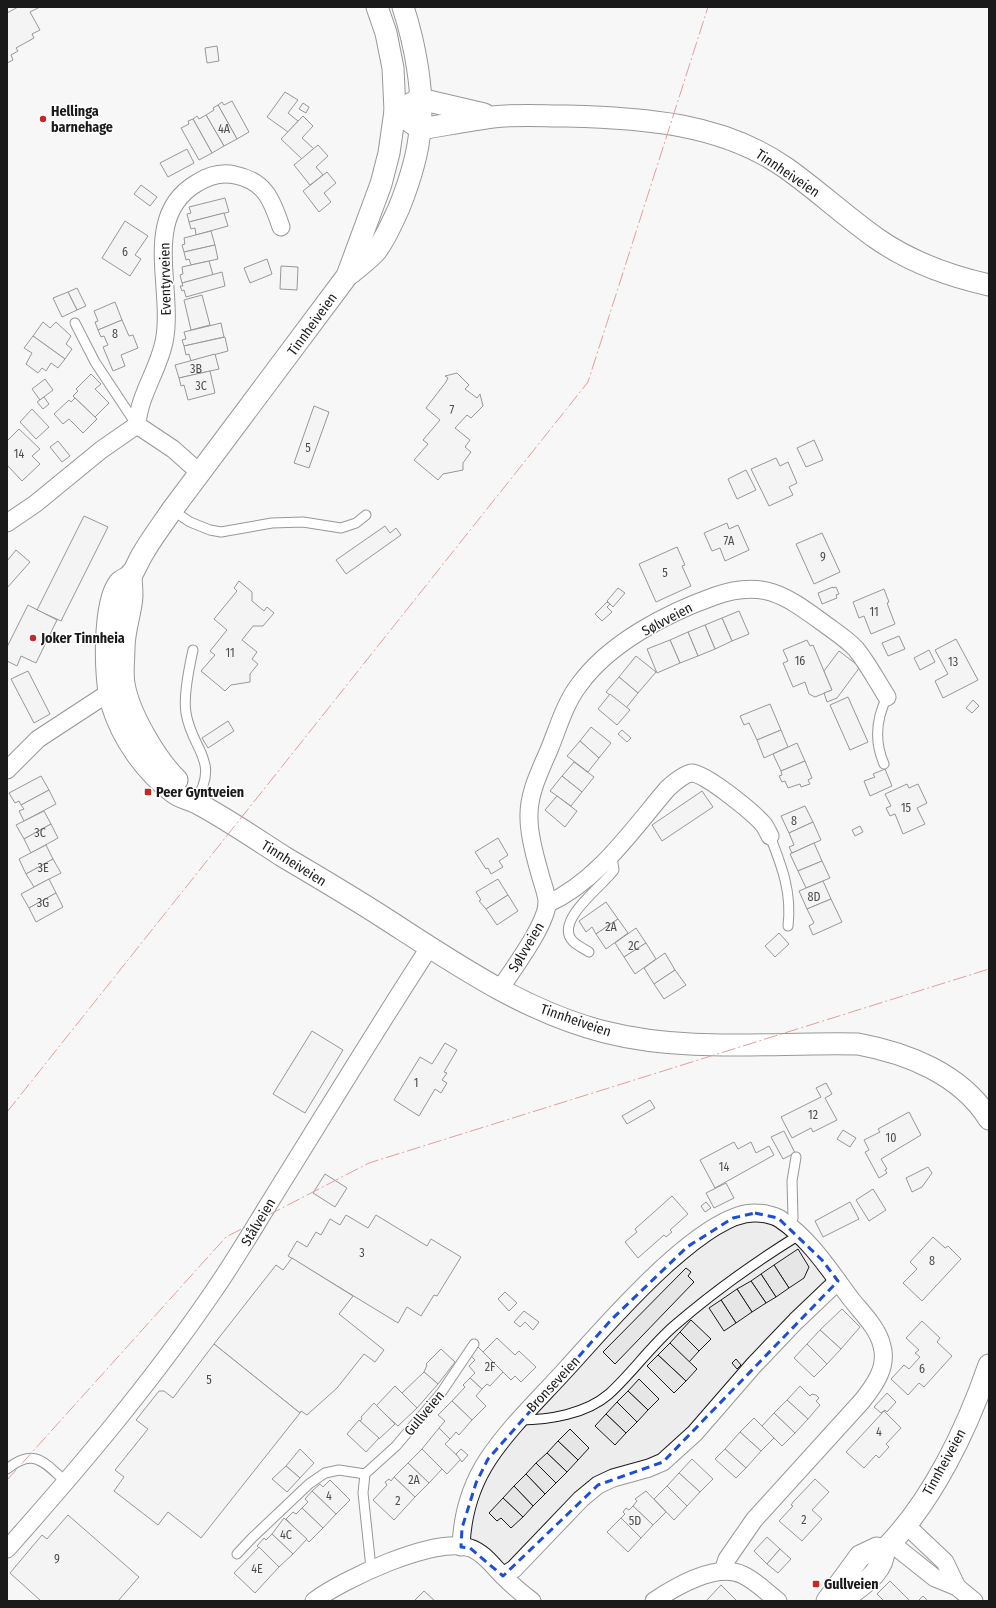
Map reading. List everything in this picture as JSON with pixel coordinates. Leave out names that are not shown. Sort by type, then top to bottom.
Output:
[{"type":"street","name":"Tinnheiveien","points":[[376,7],[386,33],[392,68],[394,111],[389,153],[369,222],[347,276],[172,510],[131,574],[119,583],[112,600],[106,649],[116,688],[112,704],[124,734],[146,767],[173,793],[183,799],[195,802],[225,820],[385,918],[465,971],[549,1013],[575,1023],[633,1039],[681,1044],[858,1044],[883,1049],[929,1066],[948,1078],[970,1095],[989,1119]]},
{"type":"street","points":[[347,276],[376,250],[390,229],[414,165],[420,129],[420,100],[417,66],[410,28],[403,7]]},
{"type":"street","name":"Tinnheiveien","points":[[420,100],[495,117]]},
{"type":"street","points":[[394,111],[420,100]]},
{"type":"street","points":[[394,111],[420,129]]},
{"type":"street","name":"Tinnheiveien","points":[[420,129],[495,117],[529,115],[613,117],[661,122],[710,131],[749,147],[785,168],[877,239],[914,260],[960,279],[989,285]]},
{"type":"street","name":"Eventyrveien","points":[[137,425],[138,413],[145,390],[164,343],[167,318],[162,253],[165,231],[170,212],[176,199],[187,188],[215,175],[232,174],[250,178],[262,187],[273,203],[281,227]]},
{"type":"street","points":[[7,523],[35,504],[101,450],[137,425],[174,449],[200,473]]},
{"type":"street","name":"Sølvveien","points":[[500,988],[520,959],[543,920],[547,904],[537,864],[529,818],[532,794],[539,772],[568,705],[579,685],[606,656],[640,633],[689,606],[728,591],[748,588],[770,592],[791,600],[854,647],[865,661],[887,697]]},
{"type":"street","points":[[7,770],[38,739],[116,688]]},
{"type":"street","name":"Sølvveien","points":[[547,904],[572,890],[594,873],[668,788],[682,777],[692,773],[704,776],[722,790],[764,825],[770,836]]},
{"type":"street","name":"Stålveien","points":[[7,1549],[66,1482],[162,1363],[212,1293],[249,1237],[374,1033],[429,948]]},
{"type":"street","name":"Bronseveien","points":[[520,1420],[611,1320],[657,1273],[687,1247],[711,1229],[733,1218],[755,1213],[778,1218],[795,1231],[822,1260],[874,1328],[882,1346],[884,1361],[876,1384],[754,1520],[727,1559],[724,1571]]},
{"type":"street","points":[[503,1576],[514,1568],[581,1499],[598,1485],[613,1478],[649,1468],[663,1462],[695,1432],[796,1320],[838,1281]]},
{"type":"street","name":"Tinnheiveien","points":[[841,1601],[878,1571],[888,1547],[906,1525],[930,1490],[961,1435],[989,1365]]},
{"type":"street","points":[[461,1547],[462,1528],[476,1483],[488,1459],[520,1420]]},
{"type":"street","points":[[906,1525],[945,1562],[957,1588]]},
{"type":"street","points":[[314,1601],[332,1588],[371,1568],[432,1549],[450,1546],[470,1548],[486,1559],[519,1592],[532,1601]]},
{"type":"street","points":[[827,1601],[860,1556],[877,1548],[888,1547],[935,1578],[957,1588],[974,1601]]},
{"type":"street","points":[[654,1601],[681,1584],[704,1575],[724,1571],[741,1574],[755,1582],[778,1601]]},
{"type":"lane","points":[[75,323],[95,362],[137,425]]},
{"type":"lane","points":[[172,510],[190,522],[210,530],[221,532],[272,523],[303,522],[340,528],[356,523],[366,515]]},
{"type":"lane","points":[[193,650],[189,666],[185,712],[191,733],[202,753],[206,771],[203,789],[195,802]]},
{"type":"lane","name":"Sølvveien","points":[[884,764],[878,752],[876,735],[883,705],[887,697]]},
{"type":"lane","name":"Sølvveien","points":[[770,836],[788,884],[790,897],[788,926]]},
{"type":"lane","points":[[589,952],[572,940],[568,932],[569,921],[614,870],[613,863],[608,857]]},
{"type":"lane","points":[[795,1231],[793,1218],[792,1181],[796,1157]]},
{"type":"lane","name":"Bronseveien","points":[[520,1420],[535,1420],[572,1413],[607,1395],[672,1327],[795,1231]]},
{"type":"lane","name":"Gullveien","points":[[365,1474],[396,1446],[442,1393],[474,1344]]},
{"type":"lane","points":[[7,1470],[17,1461],[31,1457],[42,1462],[66,1482]]},
{"type":"lane","points":[[237,1554],[309,1484],[325,1473],[339,1470],[365,1474],[364,1493],[371,1568]]},
{"type":"highlighted area","points":[[755,1213],[778,1218],[822,1260],[838,1281],[663,1462],[598,1485],[503,1576],[470,1548],[461,1547],[462,1528],[476,1483],[488,1459],[611,1320],[687,1247],[733,1218]]},
{"type":"shaded area","points":[[7,7],[989,7],[989,1601],[7,1601]]},
{"type":"building","points":[[18,7],[40,7],[30,12],[40,30],[32,34],[34,38],[16,48],[18,51],[11,55],[13,60],[7,63],[7,13]]},
{"type":"building","points":[[217,46],[219,61],[207,63],[205,48]]},
{"type":"building","points":[[285,92],[298,100],[288,113],[298,121],[288,132],[267,117]]},
{"type":"building","points":[[232,101],[249,132],[237,139],[218,105],[222,102],[224,105]]},
{"type":"building","points":[[303,103],[309,107],[306,113],[299,109]]},
{"type":"building","points":[[218,105],[237,139],[224,146],[206,115],[214,110],[213,108]]},
{"type":"building","points":[[206,115],[224,146],[212,153],[193,119],[197,116],[199,119]]},
{"type":"building","points":[[303,116],[313,126],[302,138],[314,149],[302,159],[281,139]]},
{"type":"building","points":[[193,119],[212,153],[199,160],[181,128],[189,124],[188,121]]},
{"type":"building","points":[[318,145],[328,156],[316,167],[323,175],[310,185],[294,165]]},
{"type":"building","points":[[187,149],[194,163],[168,177],[160,163]]},
{"type":"building","points":[[327,172],[336,183],[324,193],[331,202],[319,212],[303,191]]},
{"type":"building","points":[[141,185],[157,197],[150,206],[134,194]]},
{"type":"building","points":[[225,198],[229,212],[189,222],[187,214],[191,213],[189,207]]},
{"type":"building","points":[[224,213],[228,226],[196,235],[195,228],[191,229],[189,222]]},
{"type":"building","points":[[125,221],[148,236],[135,255],[141,259],[130,276],[102,258]]},
{"type":"building","points":[[211,231],[215,245],[184,252],[182,245],[185,244],[184,238]]},
{"type":"building","points":[[215,245],[218,259],[191,265],[189,259],[186,260],[184,252]]},
{"type":"building","points":[[267,259],[272,274],[250,283],[244,268]]},
{"type":"building","points":[[209,261],[213,275],[182,283],[180,275],[183,274],[182,267]]},
{"type":"building","points":[[281,266],[298,267],[297,290],[280,289]]},
{"type":"building","points":[[222,272],[225,286],[186,297],[184,290],[182,291],[180,286],[183,286],[182,283]]},
{"type":"building","points":[[77,288],[86,306],[77,310],[68,292]]},
{"type":"building","points":[[68,292],[77,310],[62,317],[53,298]]},
{"type":"building","points":[[202,295],[210,325],[191,330],[184,300]]},
{"type":"building","points":[[115,302],[122,320],[98,330],[95,322],[98,321],[94,311]]},
{"type":"building","points":[[122,320],[129,336],[133,335],[138,348],[121,355],[125,366],[113,371],[103,347],[108,345],[104,336],[101,337],[98,330]]},
{"type":"building","points":[[43,322],[50,328],[56,322],[71,336],[66,344],[72,349],[65,359],[33,336]]},
{"type":"building","points":[[221,323],[224,337],[184,346],[182,340],[186,339],[184,332]]},
{"type":"building","points":[[33,336],[65,359],[58,368],[51,363],[46,371],[42,368],[38,373],[26,364],[32,353],[24,348]]},
{"type":"building","points":[[225,337],[228,351],[191,361],[189,354],[186,355],[184,346]]},
{"type":"building","points":[[215,354],[219,369],[179,378],[175,365]]},
{"type":"building","points":[[210,371],[215,393],[188,400],[184,385],[181,386],[179,378]]},
{"type":"building","points":[[457,373],[469,385],[465,389],[477,398],[480,394],[483,406],[471,418],[467,415],[455,428],[470,440],[465,447],[471,452],[463,463],[463,470],[443,474],[438,480],[414,460],[428,444],[423,440],[440,420],[426,408],[446,382],[448,378],[445,376]]},
{"type":"building","points":[[91,374],[101,384],[95,389],[109,403],[95,417],[73,396],[78,391],[76,389]]},
{"type":"building","points":[[45,379],[53,390],[40,400],[32,389]]},
{"type":"building","points":[[44,397],[49,404],[43,409],[37,402]]},
{"type":"building","points":[[75,398],[97,419],[83,433],[69,419],[63,424],[54,414],[69,400],[71,402]]},
{"type":"building","points":[[314,406],[329,412],[309,468],[294,463]]},
{"type":"building","points":[[32,409],[49,427],[36,439],[20,422]]},
{"type":"building","points":[[19,429],[40,449],[32,456],[40,464],[22,481],[7,465],[7,441]]},
{"type":"building","points":[[814,440],[823,460],[806,467],[797,448]]},
{"type":"building","points":[[58,441],[70,456],[62,462],[50,447]]},
{"type":"building","points":[[776,458],[780,466],[788,462],[797,483],[789,487],[793,495],[769,506],[751,469]]},
{"type":"building","points":[[746,470],[756,490],[737,499],[728,479]]},
{"type":"building","points":[[84,516],[108,527],[61,621],[37,610]]},
{"type":"building","points":[[727,523],[729,529],[738,525],[749,550],[725,561],[720,548],[712,551],[704,533]]},
{"type":"building","points":[[385,526],[390,533],[396,528],[401,535],[346,574],[336,560]]},
{"type":"building","points":[[822,533],[840,572],[814,584],[796,544]]},
{"type":"building","points":[[677,547],[685,565],[682,566],[691,586],[656,602],[639,564]]},
{"type":"building","points":[[16,550],[30,562],[7,588],[7,561]]},
{"type":"building","points":[[239,581],[252,592],[252,601],[264,611],[267,607],[274,613],[263,626],[253,626],[242,640],[257,652],[252,659],[258,664],[250,674],[250,682],[231,685],[225,691],[201,671],[215,655],[210,651],[227,630],[214,619],[237,591],[234,588]]},
{"type":"building","points":[[836,587],[839,594],[836,595],[837,598],[822,604],[818,593]]},
{"type":"building","points":[[618,588],[625,593],[613,607],[607,601]]},
{"type":"building","points":[[884,589],[889,602],[887,603],[895,624],[871,634],[864,616],[859,618],[853,602]]},
{"type":"building","points":[[607,602],[610,604],[607,607],[612,612],[602,621],[595,614]]},
{"type":"building","points":[[28,605],[57,620],[36,663],[21,656],[17,666],[7,661],[7,647]]},
{"type":"building","points":[[739,611],[749,634],[732,641],[722,618]]},
{"type":"building","points":[[722,618],[732,641],[715,649],[705,625]]},
{"type":"building","points":[[705,625],[715,649],[698,656],[688,632]]},
{"type":"building","points":[[688,632],[698,656],[680,663],[670,640]]},
{"type":"building","points":[[899,636],[905,649],[888,656],[882,643]]},
{"type":"building","points":[[956,639],[978,680],[943,698],[935,681],[948,674],[935,650]]},
{"type":"building","points":[[670,640],[680,663],[657,673],[647,649]]},
{"type":"building","points":[[807,640],[810,646],[813,645],[832,690],[815,697],[809,694],[805,682],[793,687],[783,663],[788,661],[783,650]]},
{"type":"building","points":[[929,650],[935,662],[920,670],[914,658]]},
{"type":"building","points":[[839,651],[860,667],[837,698],[827,702],[824,693],[832,690],[824,671]]},
{"type":"building","points":[[636,656],[656,672],[638,693],[619,677]]},
{"type":"building","points":[[28,671],[50,714],[34,723],[11,679]]},
{"type":"building","points":[[619,677],[638,693],[626,708],[606,692]]},
{"type":"building","points":[[610,694],[630,710],[617,725],[598,709]]},
{"type":"building","points":[[848,697],[868,742],[850,750],[830,705]]},
{"type":"building","points":[[973,700],[979,706],[972,713],[966,708]]},
{"type":"building","points":[[770,704],[781,730],[757,740],[749,723],[744,725],[740,716]]},
{"type":"building","points":[[228,721],[234,731],[208,748],[202,738]]},
{"type":"building","points":[[591,727],[611,743],[599,758],[580,741]]},
{"type":"building","points":[[622,730],[631,738],[627,742],[618,734]]},
{"type":"building","points":[[781,730],[788,747],[764,758],[757,740]]},
{"type":"building","points":[[580,741],[599,758],[588,772],[567,756]]},
{"type":"building","points":[[797,743],[805,761],[781,771],[773,754]]},
{"type":"building","points":[[805,761],[812,778],[808,780],[810,784],[801,787],[800,784],[788,788],[785,781],[782,782],[779,776],[782,775],[781,771]]},
{"type":"building","points":[[574,762],[594,777],[582,792],[562,776]]},
{"type":"building","points":[[885,769],[892,786],[870,796],[864,781],[875,777],[873,774]]},
{"type":"building","points":[[41,776],[49,790],[21,805],[19,801],[15,803],[9,793]]},
{"type":"building","points":[[562,776],[582,792],[571,806],[550,791]]},
{"type":"building","points":[[907,784],[909,788],[918,784],[927,803],[917,808],[925,824],[903,834],[895,814],[890,816],[886,808],[891,806],[885,794]]},
{"type":"building","points":[[49,790],[56,804],[24,821],[19,811],[24,809],[21,805]]},
{"type":"building","points":[[702,791],[713,807],[662,841],[652,825]]},
{"type":"building","points":[[557,796],[577,811],[565,827],[545,810]]},
{"type":"building","points":[[805,806],[813,822],[789,833],[781,816]]},
{"type":"building","points":[[44,811],[51,824],[24,839],[16,825]]},
{"type":"building","points":[[813,822],[821,840],[792,853],[789,847],[794,845],[789,833]]},
{"type":"building","points":[[51,824],[58,838],[31,853],[24,839]]},
{"type":"building","points":[[860,826],[863,832],[855,836],[852,830]]},
{"type":"building","points":[[498,838],[508,855],[499,861],[503,867],[491,874],[475,852]]},
{"type":"building","points":[[814,843],[822,861],[798,871],[790,854]]},
{"type":"building","points":[[46,845],[53,859],[26,874],[19,859]]},
{"type":"building","points":[[53,859],[61,873],[34,887],[26,874]]},
{"type":"building","points":[[822,861],[830,878],[806,888],[798,871]]},
{"type":"building","points":[[49,879],[56,893],[29,908],[21,894]]},
{"type":"building","points":[[498,879],[508,895],[486,909],[479,901],[481,900],[476,892]]},
{"type":"building","points":[[823,881],[831,899],[807,909],[799,891]]},
{"type":"building","points":[[56,893],[63,907],[36,922],[29,908]]},
{"type":"building","points":[[508,895],[518,911],[497,925],[486,909]]},
{"type":"building","points":[[831,899],[842,922],[813,935],[809,926],[814,923],[807,909]]},
{"type":"building","points":[[606,902],[618,919],[596,934],[592,927],[586,932],[579,921]]},
{"type":"building","points":[[618,919],[628,933],[606,949],[596,934]]},
{"type":"building","points":[[636,928],[646,943],[624,957],[615,943]]},
{"type":"building","points":[[779,933],[789,944],[775,957],[765,946]]},
{"type":"building","points":[[646,943],[656,959],[635,974],[624,957]]},
{"type":"building","points":[[665,953],[675,970],[654,984],[644,968]]},
{"type":"building","points":[[675,970],[686,985],[664,999],[654,984]]},
{"type":"building","points":[[312,1031],[343,1050],[305,1113],[273,1094]]},
{"type":"building","points":[[445,1043],[457,1050],[444,1072],[447,1073],[442,1080],[447,1083],[441,1093],[435,1089],[419,1116],[394,1100],[420,1057],[432,1064]]},
{"type":"building","points":[[826,1083],[832,1094],[825,1098],[837,1120],[813,1132],[811,1128],[792,1138],[781,1117],[821,1097],[816,1088]]},
{"type":"building","points":[[650,1100],[655,1108],[627,1124],[622,1116]]},
{"type":"building","points":[[909,1112],[921,1135],[881,1159],[887,1169],[885,1170],[887,1173],[879,1178],[865,1152],[869,1150],[864,1140],[880,1132],[878,1129]]},
{"type":"building","points":[[843,1130],[856,1138],[850,1147],[837,1139]]},
{"type":"building","points":[[784,1131],[795,1153],[783,1159],[771,1137]]},
{"type":"building","points":[[734,1142],[738,1149],[751,1142],[756,1153],[769,1146],[774,1155],[715,1188],[700,1160]]},
{"type":"building","points":[[928,1167],[932,1173],[922,1187],[912,1192],[906,1178]]},
{"type":"building","points":[[325,1174],[347,1188],[335,1207],[313,1193]]},
{"type":"building","points":[[726,1183],[734,1198],[714,1208],[706,1193]]},
{"type":"building","points":[[873,1189],[886,1210],[869,1221],[856,1200]]},
{"type":"building","points":[[672,1196],[688,1214],[670,1230],[672,1232],[666,1237],[664,1235],[638,1258],[625,1242],[637,1232],[635,1229]]},
{"type":"building","points":[[706,1202],[711,1208],[705,1212],[701,1206]]},
{"type":"building","points":[[850,1202],[859,1219],[823,1237],[815,1221]]},
{"type":"building","points":[[346,1215],[368,1228],[376,1215],[427,1246],[431,1239],[461,1257],[437,1296],[434,1295],[421,1316],[407,1307],[398,1323],[288,1256],[297,1241],[307,1247],[316,1232],[321,1235],[330,1219],[340,1225]]},
{"type":"building","points":[[933,1237],[945,1248],[948,1246],[961,1259],[922,1301],[903,1283],[917,1269],[910,1262]]},
{"type":"building","points":[[798,1249],[809,1267],[804,1278],[789,1288],[774,1265]]},
{"type":"building","points":[[292,1258],[353,1296],[339,1314],[384,1350],[375,1362],[364,1354],[337,1388],[307,1415],[301,1411],[300,1413],[214,1344],[276,1265],[283,1270]]},
{"type":"building","points":[[774,1265],[789,1288],[776,1297],[761,1274]]},
{"type":"building","points":[[686,1268],[691,1272],[688,1276],[694,1282],[615,1364],[603,1352]]},
{"type":"building","points":[[761,1274],[776,1297],[766,1303],[751,1281]]},
{"type":"building","points":[[751,1281],[766,1303],[752,1312],[737,1289]]},
{"type":"building","points":[[737,1289],[752,1312],[736,1323],[721,1300]]},
{"type":"building","points":[[505,1292],[517,1303],[509,1311],[498,1299]]},
{"type":"building","points":[[721,1300],[736,1323],[724,1331],[709,1308]]},
{"type":"building","points":[[842,1309],[860,1327],[841,1349],[820,1330]]},
{"type":"building","points":[[524,1311],[539,1322],[533,1330],[525,1322],[520,1327],[514,1322]]},
{"type":"building","points":[[691,1320],[711,1339],[699,1351],[680,1332]]},
{"type":"building","points":[[922,1321],[940,1338],[937,1342],[952,1356],[924,1387],[919,1383],[908,1395],[891,1379],[904,1365],[909,1369],[920,1357],[915,1353],[919,1350],[906,1338]]},
{"type":"building","points":[[820,1330],[841,1349],[827,1364],[807,1344]]},
{"type":"building","points":[[680,1332],[699,1351],[689,1362],[670,1343]]},
{"type":"building","points":[[497,1338],[515,1355],[519,1351],[536,1367],[521,1382],[515,1376],[511,1380],[483,1352]]},
{"type":"building","points":[[670,1343],[697,1369],[686,1381],[658,1355]]},
{"type":"building","points":[[214,1344],[300,1413],[201,1538],[168,1512],[158,1525],[114,1491],[124,1477],[115,1470],[148,1429],[136,1420],[159,1391],[164,1391],[173,1398]]},
{"type":"building","points":[[807,1344],[827,1364],[814,1377],[794,1358]]},
{"type":"building","points":[[477,1346],[503,1372],[490,1386],[487,1384],[482,1389],[470,1378],[475,1373],[469,1366],[475,1360],[469,1354]]},
{"type":"building","points":[[441,1349],[455,1362],[438,1384],[424,1372],[427,1365],[426,1364]]},
{"type":"building","points":[[658,1355],[686,1381],[674,1393],[647,1366]]},
{"type":"building","points":[[736,1359],[741,1365],[737,1369],[732,1363]]},
{"type":"building","points":[[424,1372],[438,1384],[417,1408],[402,1393]]},
{"type":"building","points":[[470,1378],[482,1389],[476,1396],[486,1406],[472,1420],[452,1401],[465,1387],[463,1385]]},
{"type":"building","points":[[639,1379],[659,1399],[648,1410],[628,1391]]},
{"type":"building","points":[[395,1386],[417,1408],[398,1426],[376,1406]]},
{"type":"building","points":[[800,1386],[810,1396],[812,1394],[819,1398],[816,1401],[820,1405],[808,1419],[787,1400]]},
{"type":"building","points":[[628,1391],[648,1410],[637,1422],[617,1402]]},
{"type":"building","points":[[887,1393],[896,1402],[887,1412],[885,1410],[881,1413],[874,1407]]},
{"type":"building","points":[[787,1400],[808,1419],[795,1433],[774,1413]]},
{"type":"building","points":[[452,1401],[472,1420],[459,1435],[456,1432],[450,1439],[439,1428],[445,1421],[438,1415]]},
{"type":"building","points":[[617,1402],[637,1422],[626,1433],[606,1414]]},
{"type":"building","points":[[374,1403],[395,1424],[379,1439],[360,1421],[362,1419],[361,1417]]},
{"type":"building","points":[[884,1411],[901,1428],[886,1444],[889,1447],[879,1458],[876,1455],[864,1468],[846,1452]]},
{"type":"building","points":[[774,1413],[795,1433],[782,1446],[762,1426]]},
{"type":"building","points":[[606,1414],[626,1433],[615,1445],[595,1426]]},
{"type":"building","points":[[754,1418],[774,1438],[761,1451],[740,1432]]},
{"type":"building","points":[[359,1420],[379,1438],[366,1452],[347,1434]]},
{"type":"building","points":[[439,1428],[450,1439],[445,1444],[461,1459],[447,1474],[422,1449]]},
{"type":"building","points":[[570,1429],[589,1448],[578,1460],[558,1441]]},
{"type":"building","points":[[740,1432],[761,1451],[746,1468],[725,1449]]},
{"type":"building","points":[[558,1441],[578,1460],[567,1472],[547,1453]]},
{"type":"building","points":[[300,1449],[314,1463],[300,1478],[286,1466]]},
{"type":"building","points":[[422,1449],[442,1469],[429,1483],[408,1463]]},
{"type":"building","points":[[461,1449],[468,1455],[462,1462],[456,1454]]},
{"type":"building","points":[[725,1449],[746,1468],[736,1478],[715,1459]]},
{"type":"building","points":[[547,1453],[567,1472],[556,1483],[536,1463]]},
{"type":"building","points":[[692,1459],[713,1479],[700,1492],[679,1473]]},
{"type":"building","points":[[408,1463],[429,1483],[415,1497],[394,1477]]},
{"type":"building","points":[[536,1463],[556,1483],[545,1494],[526,1474]]},
{"type":"building","points":[[286,1466],[300,1478],[287,1492],[272,1479]]},
{"type":"building","points":[[679,1473],[700,1492],[687,1506],[667,1486]]},
{"type":"building","points":[[526,1474],[545,1494],[533,1506],[514,1486]]},
{"type":"building","points":[[394,1477],[415,1497],[394,1520],[373,1500],[387,1485],[385,1482],[389,1479],[391,1481]]},
{"type":"building","points":[[815,1479],[829,1492],[812,1510],[822,1519],[802,1541],[779,1521],[793,1506],[791,1505],[794,1501]]},
{"type":"building","points":[[330,1480],[350,1500],[336,1514],[312,1491],[320,1484],[323,1487]]},
{"type":"building","points":[[514,1486],[533,1506],[523,1517],[503,1498]]},
{"type":"building","points":[[667,1486],[687,1506],[674,1520],[654,1499]]},
{"type":"building","points":[[312,1491],[336,1514],[323,1528],[302,1508],[308,1502],[305,1499]]},
{"type":"building","points":[[646,1491],[666,1512],[653,1525],[633,1506],[637,1501],[635,1499]]},
{"type":"building","points":[[503,1498],[523,1517],[511,1528],[501,1518],[497,1521],[489,1513]]},
{"type":"building","points":[[633,1506],[653,1525],[641,1538],[621,1518],[625,1514],[623,1512],[626,1508],[629,1510]]},
{"type":"building","points":[[302,1508],[323,1528],[309,1542],[286,1519],[293,1512],[296,1514]]},
{"type":"building","points":[[68,1515],[139,1577],[118,1601],[41,1601],[10,1573],[42,1535],[47,1539]]},
{"type":"building","points":[[284,1518],[307,1539],[293,1554],[272,1534]]},
{"type":"building","points":[[621,1518],[641,1538],[628,1552],[607,1532]]},
{"type":"building","points":[[272,1534],[293,1554],[279,1567],[257,1546],[264,1538],[266,1540]]},
{"type":"building","points":[[767,1537],[780,1549],[767,1564],[754,1551]]},
{"type":"building","points":[[259,1547],[279,1567],[255,1593],[234,1573]]},
{"type":"building","points":[[780,1549],[791,1559],[778,1573],[767,1564]]},
{"type":"building","points":[[890,1581],[910,1601],[884,1601],[877,1594]]},
{"type":"building","points":[[721,1585],[737,1601],[706,1601]]},
{"type":"building","points":[[424,1591],[435,1601],[414,1601]]},
{"type":"building","points":[[923,1596],[928,1601],[918,1601]]},
{"type":"power","points":[[7,1112],[588,382],[708,7]]},
{"type":"power","points":[[7,1480],[226,1237],[369,1163],[989,969]]},
{"type":"place","name":"Hellinga barnehage","points":[[43,119]]},
{"type":"place","name":"Joker Tinnheia","points":[[33,638]]},
{"type":"place","name":"Peer Gyntveien","points":[[148,792]]},
{"type":"place","name":"Gullveien","points":[[816,1584]]}]
